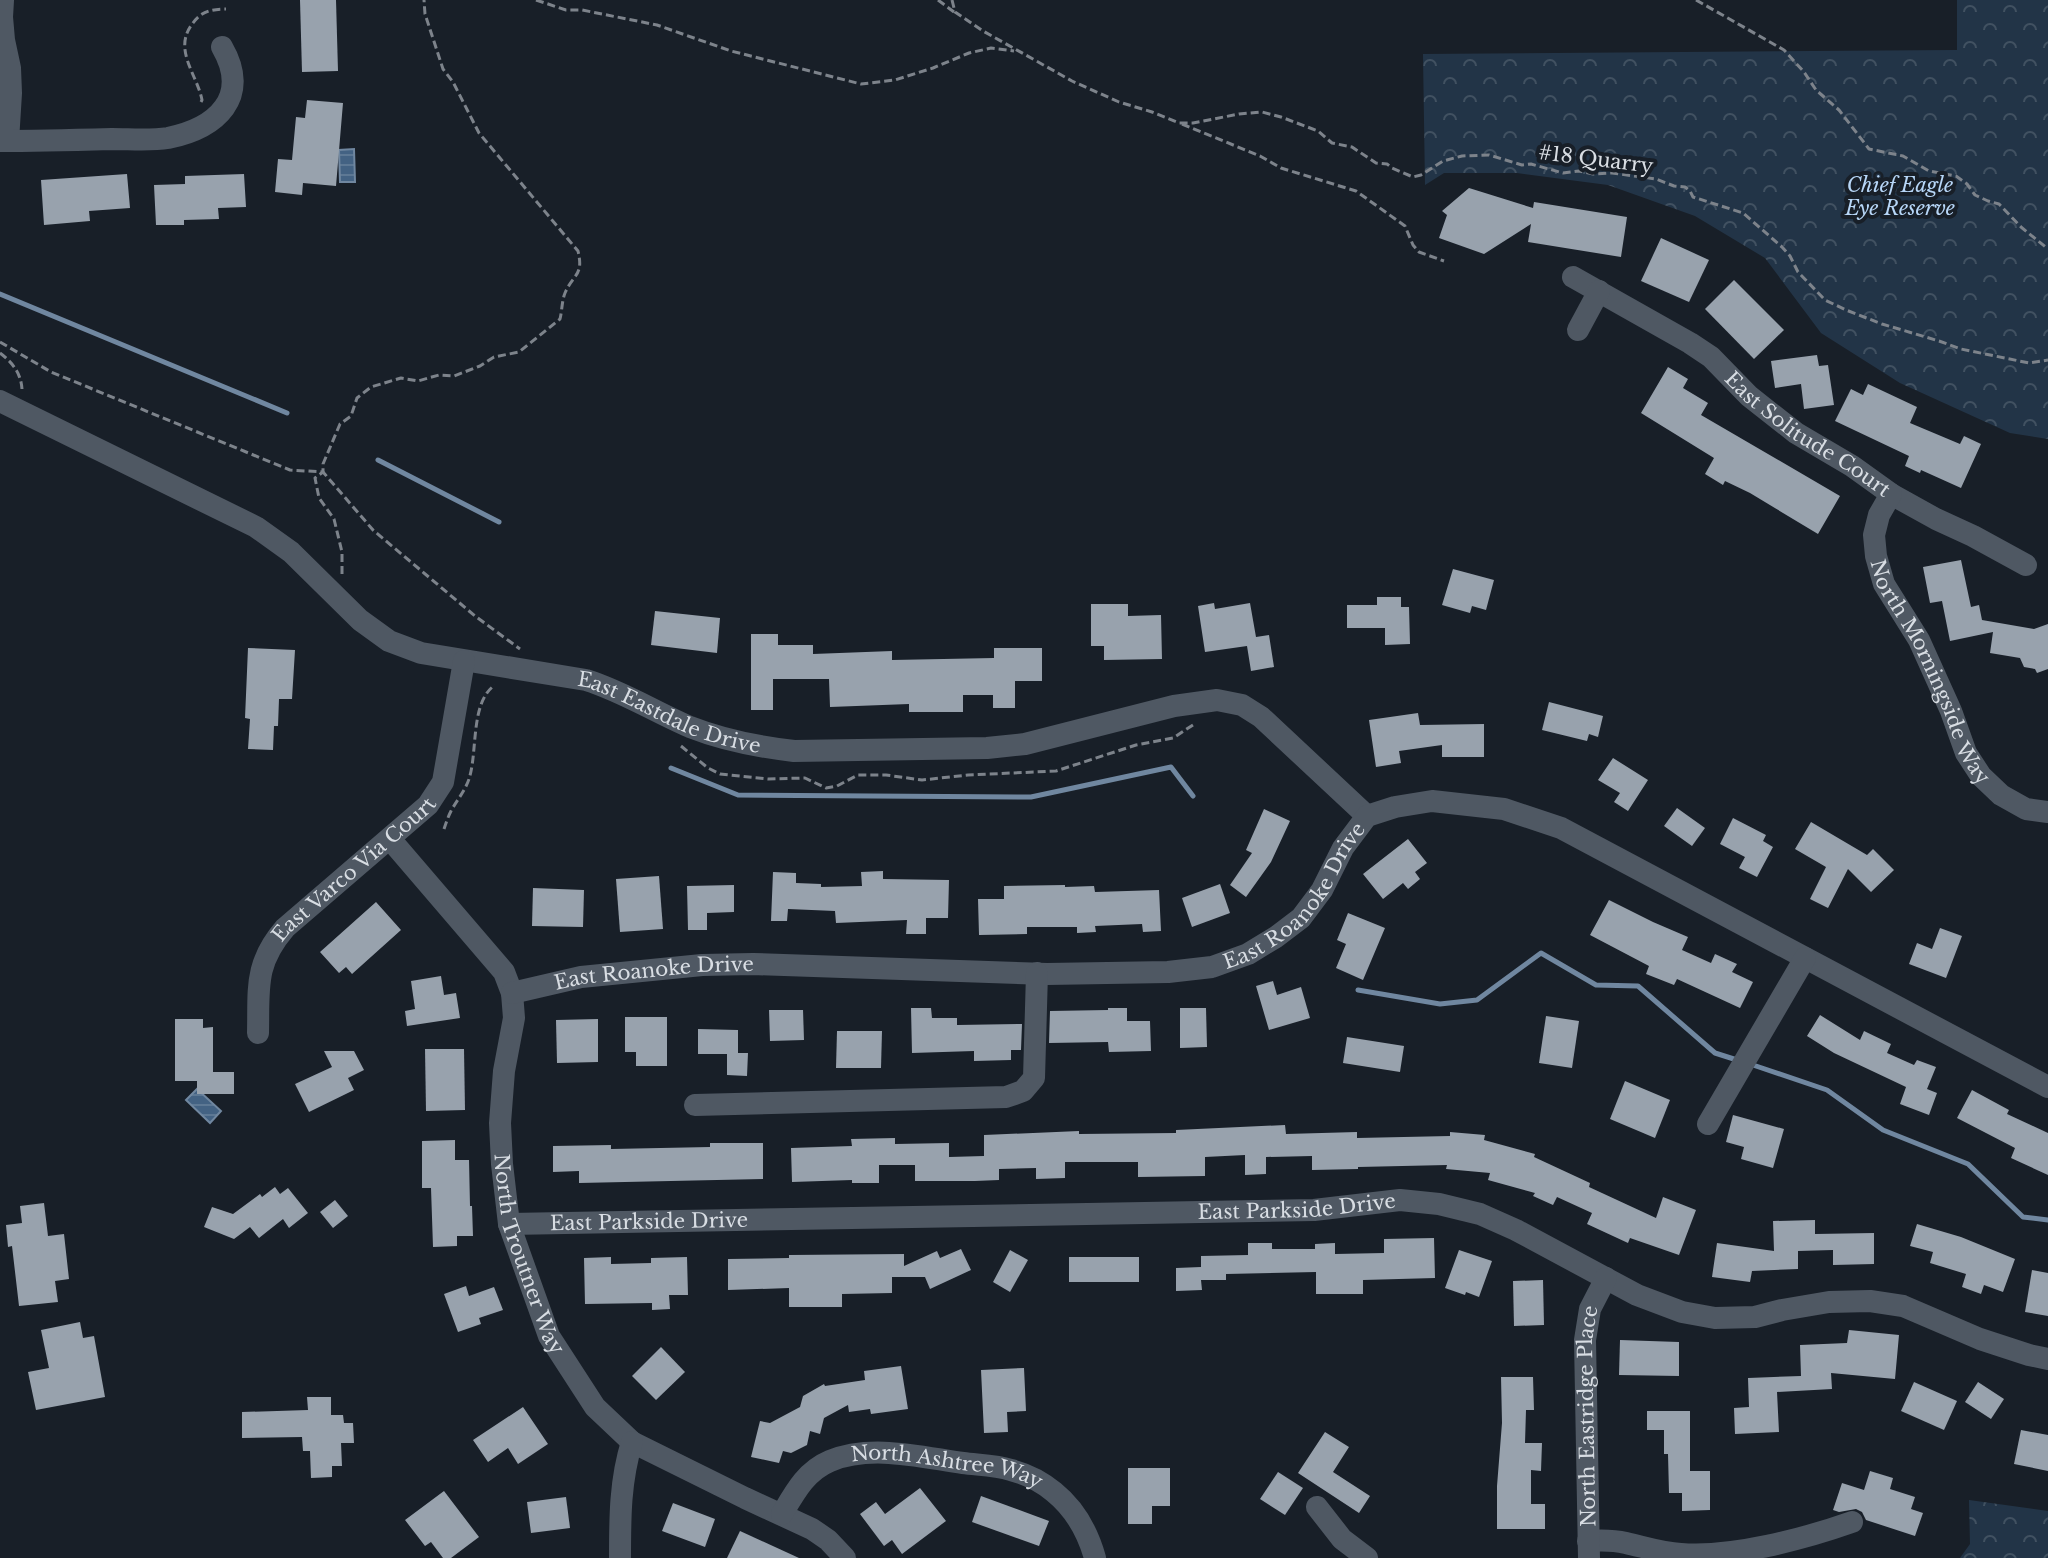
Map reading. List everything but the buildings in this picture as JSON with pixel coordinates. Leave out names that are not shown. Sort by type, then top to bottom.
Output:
[{"type":"street","points":[[3,0],[2,17],[11,93],[4,141],[166,138],[203,127],[219,115],[230,98],[234,81],[231,63],[222,47]]},
{"type":"street","name":"East Solitude Court","points":[[1573,277],[1711,357],[1749,396],[1796,433],[1852,466],[1891,494],[2026,565]]},
{"type":"street","points":[[1578,330],[1599,291]]},
{"type":"street","name":"East Eastdale Drive","points":[[0,401],[256,527],[291,552],[360,620],[389,641],[421,653],[589,681],[721,738],[794,751],[1013,745],[1061,736],[1174,706],[1217,700],[1242,705],[1261,717],[1367,816]]},
{"type":"street","name":"North Morningside Way","points":[[1891,494],[1879,515],[1874,535],[1884,584],[1919,640],[1966,753],[1981,776],[2001,795],[2026,809],[2048,812]]},
{"type":"street","name":"East Varco Via Court","points":[[258,1033],[259,976],[271,944],[285,928],[428,805],[443,782],[464,661]]},
{"type":"street","name":"East Roanoke Drive","points":[[512,993],[581,977],[702,965],[1037,973],[1168,972],[1212,967],[1248,954],[1301,918],[1322,890],[1343,848],[1367,816],[1395,807],[1432,801],[1489,807],[1529,816],[1561,828],[2048,1087]]},
{"type":"street","points":[[390,839],[504,972],[512,993]]},
{"type":"street","points":[[1708,1124],[1805,958]]},
{"type":"street","points":[[695,1105],[1006,1097],[1023,1091],[1034,1078],[1037,973]]},
{"type":"street","name":"North Troutner Way","points":[[512,993],[514,1018],[504,1071],[500,1123],[502,1164],[509,1224],[549,1336],[595,1407],[632,1442],[812,1529],[845,1558]]},
{"type":"street","name":"East Parkside Drive","points":[[509,1224],[1314,1210],[1400,1200],[1439,1204],[1480,1214],[1637,1295],[1682,1312],[1715,1318],[1755,1317],[1829,1302],[1870,1301],[1903,1306],[1980,1339],[2048,1359]]},
{"type":"street","name":"North Eastridge Place","points":[[1589,1549],[1585,1340],[1590,1309],[1606,1278]]},
{"type":"street","points":[[620,1558],[621,1492],[626,1458],[632,1442]]},
{"type":"street","name":"North Ashtree Way","points":[[782,1514],[806,1476],[829,1462],[851,1455],[885,1453],[1008,1469],[1032,1478],[1054,1492],[1072,1510],[1086,1532],[1095,1558]]},
{"type":"street","points":[[1317,1507],[1342,1539],[1367,1558]]},
{"type":"street","points":[[1589,1549],[1616,1541],[1659,1551],[1697,1555],[1772,1545],[1852,1522]]},
{"type":"path","points":[[424,0],[425,14],[443,69],[479,133],[578,251],[579,274],[565,293],[560,319],[519,352],[494,357],[454,376],[439,375],[418,381],[401,378],[371,387],[357,398],[351,416],[340,424],[323,464],[323,472],[373,530],[475,616],[521,649]]},
{"type":"path","points":[[536,0],[566,10],[582,10],[657,25],[731,51],[861,84],[895,80],[991,48],[1019,52]]},
{"type":"path","name":"#18 Quarry","points":[[938,0],[983,31],[1072,81],[1179,123],[1262,112],[1318,131],[1332,143],[1352,147],[1376,163],[1387,164],[1413,177],[1443,161],[1462,156],[1489,155],[1563,173],[1612,173],[1685,187],[1693,197],[1743,213],[1782,247],[1798,272],[1825,300],[1882,324],[1961,349],[2029,363],[2048,360]]},
{"type":"path","points":[[952,0],[955,12]]},
{"type":"path","points":[[1696,0],[1784,50],[1816,90],[1839,110],[1869,149],[1903,156],[1929,171],[1956,176],[1975,195],[1999,204],[2048,249]]},
{"type":"path","points":[[195,112],[202,100],[200,87],[185,56],[184,39],[198,17],[207,11],[226,9]]},
{"type":"path","points":[[1179,123],[1247,150],[1281,168],[1356,191],[1405,226],[1419,252],[1444,261]]},
{"type":"path","points":[[0,342],[51,372],[290,470],[323,472]]},
{"type":"path","points":[[323,472],[315,478],[319,498],[334,519],[342,552],[342,574]]},
{"type":"green space","name":"Chief Eagle Eye Reserve","points":[[1957,0],[2048,0],[2048,439],[2010,433],[1900,383],[1821,333],[1765,258],[1695,216],[1608,185],[1517,173],[1444,173],[1425,185],[1423,54],[1957,50]]},
{"type":"green space","points":[[1969,1500],[2048,1511],[2048,1558],[1960,1558],[1970,1544]]},
{"type":"shaded area","points":[[354,149],[355,182],[340,182],[339,150]]},
{"type":"shaded area","points":[[197,1089],[221,1111],[210,1123],[186,1100]]},
{"type":"waterway","points":[[0,294],[287,413]]},
{"type":"waterway","points":[[378,460],[499,522]]},
{"type":"waterway","points":[[671,768],[738,795],[1031,797],[1171,767],[1193,796]]},
{"type":"waterway","points":[[1358,990],[1440,1004],[1477,1000],[1541,953],[1596,985],[1638,986],[1715,1053],[1737,1060]]},
{"type":"waterway","points":[[1750,1064],[1827,1090],[1883,1130],[1968,1164],[2023,1217],[2048,1220]]}]
